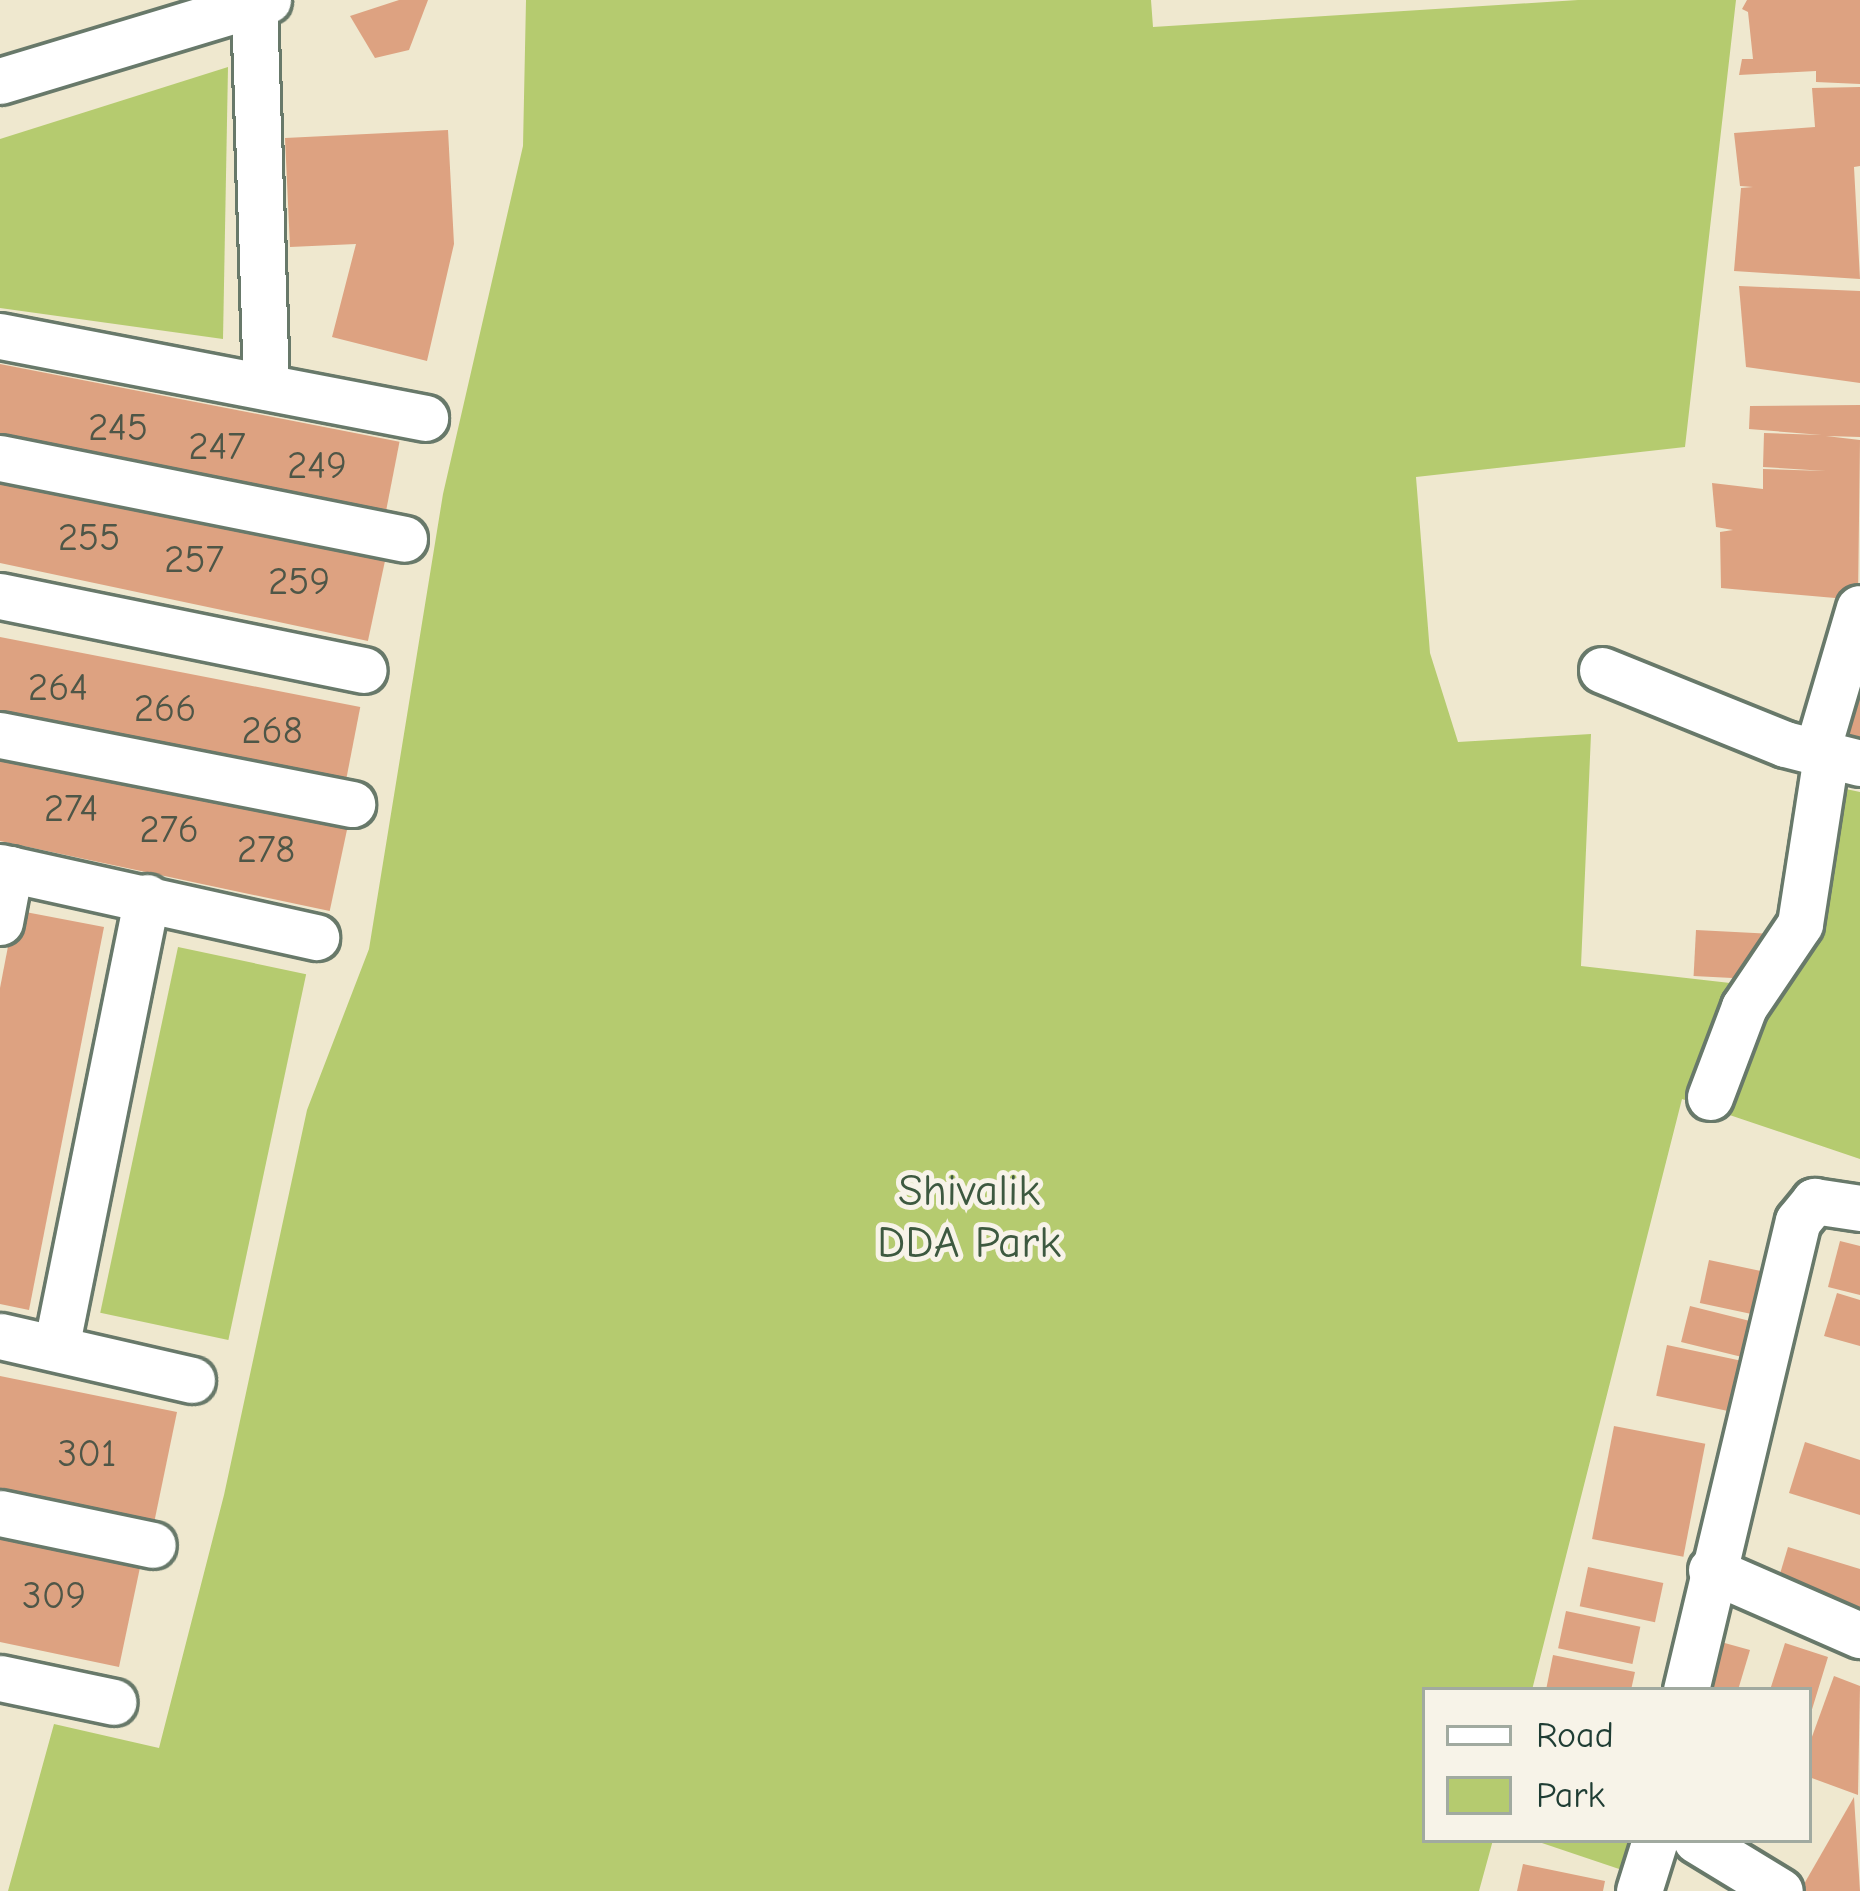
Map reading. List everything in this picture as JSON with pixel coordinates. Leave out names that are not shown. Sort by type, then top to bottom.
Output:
[{"type":"street","points":[[0,81],[261,2],[266,386]]},
{"type":"street","points":[[0,336],[424,418]]},
{"type":"street","points":[[0,458],[404,539]]},
{"type":"street","points":[[0,596],[364,670]]},
{"type":"street","points":[[1710,1097],[1744,1007],[1800,924],[1859,608]]},
{"type":"street","points":[[1602,670],[1834,758]]},
{"type":"street","points":[[0,735],[352,804]]},
{"type":"street","points":[[0,922],[5,868],[316,937]]},
{"type":"street","points":[[56,1348],[148,897]]},
{"type":"street","points":[[1687,1687],[1798,1221],[1814,1201],[1860,1208]]},
{"type":"street","points":[[0,1336],[192,1380]]},
{"type":"street","points":[[0,1514],[153,1545]]},
{"type":"street","points":[[1711,1570],[1860,1635]]},
{"type":"street","points":[[0,1678],[114,1702]]},
{"type":"street","points":[[1639,1891],[1653,1843]]},
{"type":"street","points":[[1701,1843],[1780,1891]]},
{"type":"green space","name":"Shivalik DDA Park","points":[[526,0],[1151,0],[1153,27],[1578,0],[1736,0],[1685,447],[1416,477],[1430,653],[1458,742],[1591,734],[1581,966],[1774,988],[1799,779],[1860,792],[1860,1159],[1682,1099],[1533,1687],[1422,1687],[1422,1843],[1492,1843],[1479,1891],[8,1891],[54,1724],[159,1748],[224,1495],[307,1110],[369,949],[443,494],[523,146]]},
{"type":"green space","points":[[228,67],[223,339],[0,308],[0,139]]},
{"type":"green space","points":[[178,947],[306,974],[228,1340],[100,1313]]},
{"type":"green space","points":[[1542,1843],[1634,1843],[1628,1872]]},
{"type":"building","points":[[399,0],[428,0],[409,50],[375,58],[350,16]]},
{"type":"building","points":[[1747,0],[1860,0],[1860,84],[1816,82],[1816,71],[1739,75],[1742,59],[1753,59],[1748,12],[1742,9]]},
{"type":"building","points":[[1860,87],[1860,166],[1854,167],[1860,279],[1734,271],[1741,188],[1753,187],[1740,186],[1734,133],[1815,127],[1812,88]]},
{"type":"building","points":[[448,130],[454,244],[427,361],[332,337],[356,244],[290,247],[285,138]]},
{"type":"building","points":[[1739,286],[1860,291],[1860,383],[1746,367]]},
{"type":"building","points":[[0,364],[400,442],[384,522],[0,448]]},
{"type":"building","points":[[1860,405],[1860,437],[1826,436],[1860,440],[1858,600],[1721,588],[1720,532],[1733,530],[1716,527],[1712,483],[1763,489],[1763,469],[1826,471],[1763,467],[1764,433],[1822,435],[1749,429],[1750,406]]},
{"type":"building","points":[[0,477],[385,559],[368,641],[0,563]]},
{"type":"building","points":[[0,637],[360,707],[345,785],[0,717]]},
{"type":"building","points":[[1856,675],[1860,675],[1860,757],[1832,751],[1832,704],[1855,707]]},
{"type":"building","points":[[0,750],[348,824],[330,911],[0,841]]},
{"type":"building","points":[[15,910],[104,927],[29,1310],[0,1304],[0,988]]},
{"type":"building","points":[[1696,930],[1769,934],[1766,980],[1694,976]]},
{"type":"building","points":[[1840,1241],[1860,1246],[1860,1295],[1828,1287]]},
{"type":"building","points":[[1709,1260],[1774,1274],[1764,1317],[1700,1303]]},
{"type":"building","points":[[1837,1293],[1860,1300],[1860,1346],[1824,1336]]},
{"type":"building","points":[[1690,1306],[1755,1322],[1746,1358],[1681,1342]]},
{"type":"building","points":[[1667,1345],[1754,1364],[1743,1414],[1656,1396]]},
{"type":"building","points":[[0,1376],[177,1412],[153,1528],[0,1496]]},
{"type":"building","points":[[1614,1426],[1705,1444],[1683,1557],[1592,1539]]},
{"type":"building","points":[[1805,1442],[1860,1460],[1860,1515],[1789,1493]]},
{"type":"building","points":[[0,1529],[142,1558],[119,1667],[0,1642]]},
{"type":"building","points":[[1788,1547],[1860,1569],[1860,1619],[1774,1594]]},
{"type":"building","points":[[1588,1567],[1663,1583],[1655,1622],[1580,1606]]},
{"type":"building","points":[[1566,1611],[1640,1627],[1632,1664],[1558,1648]]},
{"type":"building","points":[[1721,1642],[1750,1650],[1739,1687],[1709,1687]]},
{"type":"building","points":[[1785,1643],[1828,1657],[1812,1709],[1812,1687],[1771,1687]]},
{"type":"building","points":[[1553,1655],[1635,1672],[1632,1687],[1547,1687]]},
{"type":"building","points":[[1834,1676],[1860,1686],[1858,1795],[1812,1778],[1812,1737]]},
{"type":"building","points":[[1854,1797],[1860,1891],[1800,1891]]},
{"type":"building","points":[[1523,1864],[1605,1881],[1603,1891],[1517,1891]]}]
